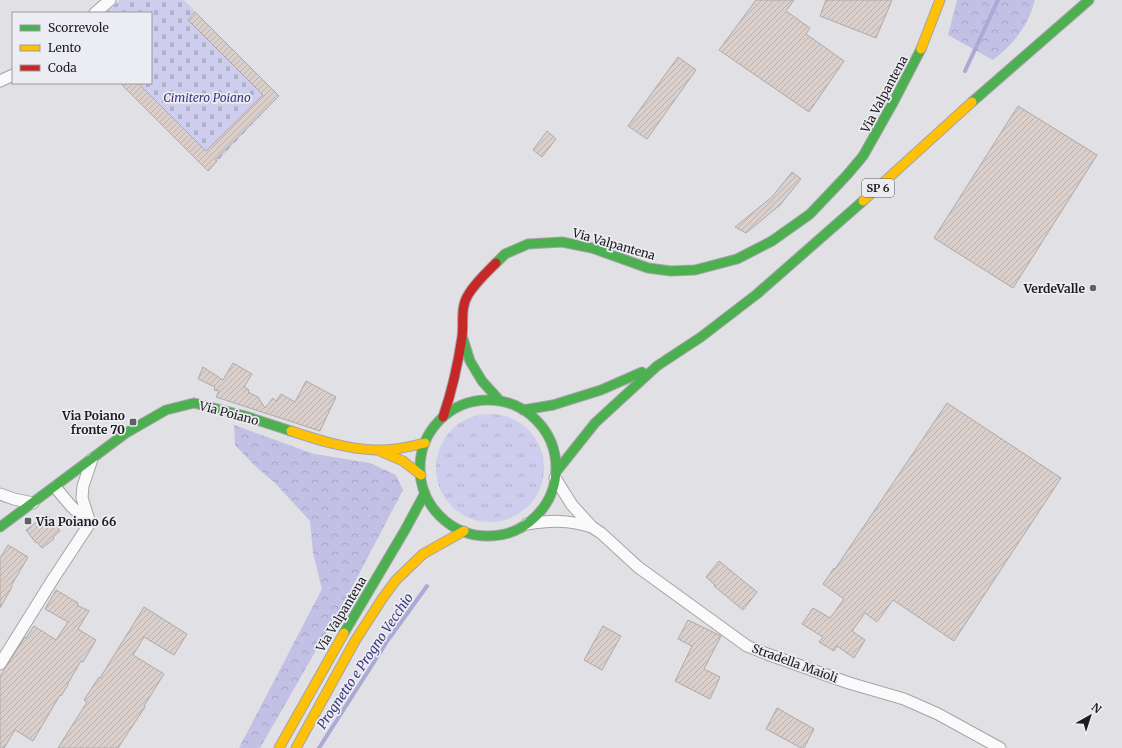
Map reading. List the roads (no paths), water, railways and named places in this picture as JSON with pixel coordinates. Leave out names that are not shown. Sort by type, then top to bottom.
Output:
[{"type":"main road","name":"Via Valpantena","points":[[443,417],[451,393],[462,335],[462,316],[467,296],[481,277],[505,254],[528,244],[562,242],[592,248],[648,268],[671,271],[695,270],[737,259],[772,241],[810,214],[864,156],[920,50],[940,0]]},
{"type":"main road","name":"SP 6","points":[[657,366],[701,337],[757,294],[848,215],[985,90],[1089,0]]},
{"type":"main road","name":"Via Valpantena","points":[[462,335],[470,361],[482,381],[500,401]]},
{"type":"main road","name":"Via Valpantena","points":[[556,475],[595,423],[657,366]]},
{"type":"main road","points":[[523,410],[554,405],[601,390],[657,366]]},
{"type":"main road","name":"Via Valpantena","points":[[485,400],[500,401],[512,404],[523,410],[537,421],[548,436],[554,451],[556,475],[552,492],[546,504],[538,515],[527,524],[516,530],[503,534],[490,536],[477,535],[464,531],[448,523],[435,510],[425,493],[421,475],[421,459],[425,443],[432,429],[443,417],[456,408],[470,402],[485,400]]},
{"type":"main road","name":"Via Poiano","points":[[0,525],[33,503],[126,434],[166,410],[194,403],[245,416],[314,440],[356,448],[377,450],[404,448],[425,443]]},
{"type":"main road","name":"Via Poiano","points":[[377,450],[400,459],[412,466],[421,475]]},
{"type":"main road","name":"Via Valpantena","points":[[280,748],[332,653],[405,530],[425,493]]},
{"type":"main road","points":[[296,748],[355,640],[396,580],[423,554],[464,531]]},
{"type":"street","points":[[96,12],[110,0]]},
{"type":"street","points":[[0,81],[12,75]]},
{"type":"street","points":[[90,523],[82,498],[83,486],[92,459]]},
{"type":"street","name":"Stradella Maioli","points":[[556,475],[572,505],[592,527],[601,533],[638,567],[747,646],[849,683],[904,699],[938,714],[1000,748]]},
{"type":"street","points":[[55,487],[90,523]]},
{"type":"street","points":[[0,494],[14,500],[33,503]]},
{"type":"street","name":"Stradella Maioli","points":[[527,524],[555,521],[574,522],[592,527]]},
{"type":"street","points":[[0,664],[90,523]]},
{"type":"waterway","name":"Prognetto e Progno Vecchio","points":[[965,71],[998,0]]},
{"type":"waterway","name":"Prognetto e Progno Vecchio","points":[[319,748],[388,640],[427,586]]},
{"type":"place","name":"VerdeValle","points":[[1093,288]]},
{"type":"place","name":"Via Poiano fronte 70","points":[[133,422]]},
{"type":"place","name":"Via Poiano 66","points":[[28,521]]},
{"type":"park label","name":"Cimitero Poiano","points":[[207,97]]}]
